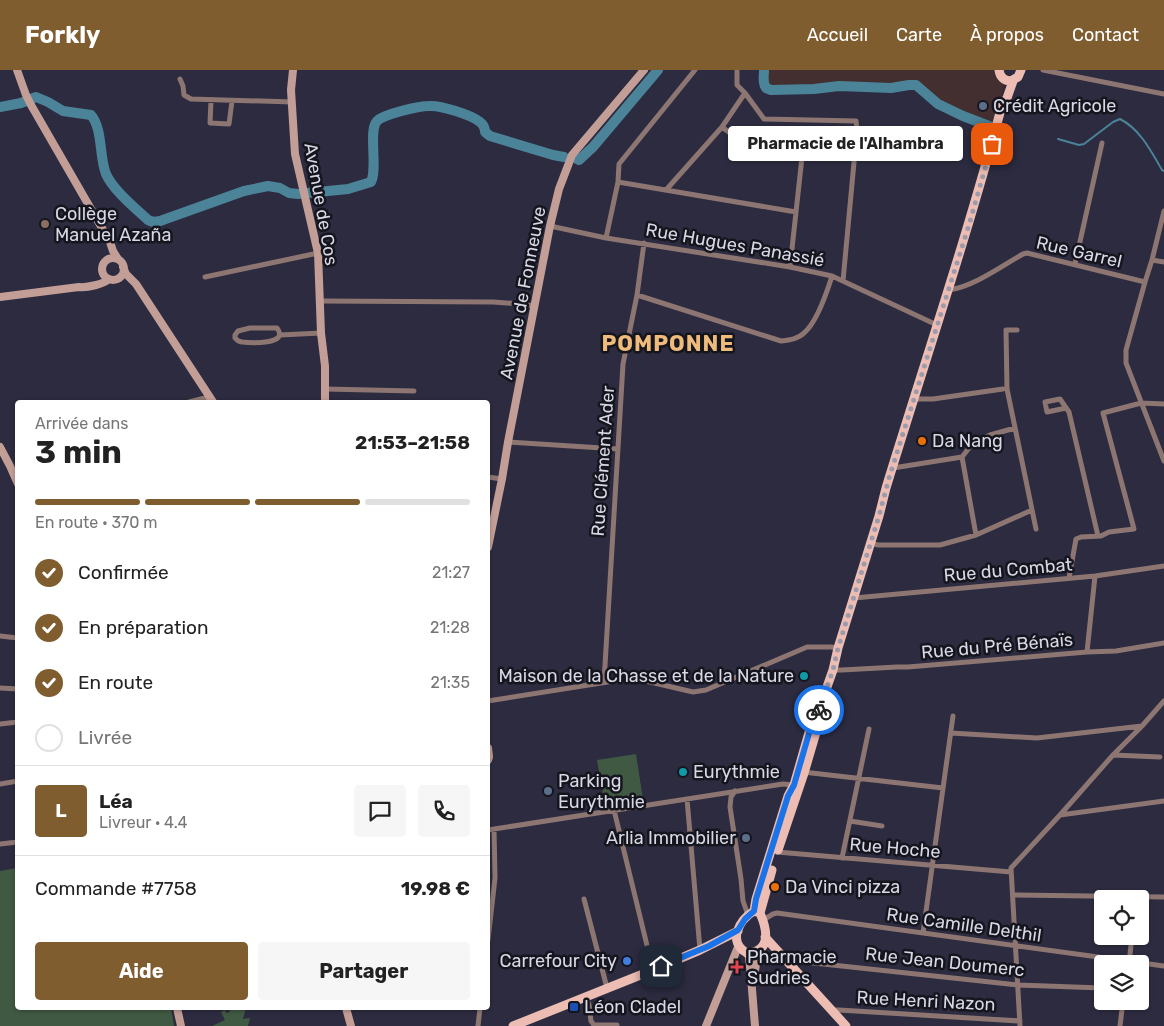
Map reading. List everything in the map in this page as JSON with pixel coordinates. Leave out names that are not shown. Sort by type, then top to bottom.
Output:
[{"type":"main road","points":[[999,70],[1000,75],[1009,80],[1018,77],[1022,71]]},
{"type":"main road","points":[[765,937],[763,946],[758,951],[747,952],[738,945],[736,939],[742,922],[756,915],[810,742],[817,729],[817,715],[833,670],[870,543],[949,290],[986,167],[1002,106],[1008,98],[1009,80]]},
{"type":"main road","points":[[801,771],[788,796],[756,899],[756,915],[765,937],[846,1026]]},
{"type":"main road","points":[[513,1026],[700,950],[738,930]]},
{"type":"main road","points":[[709,946],[738,945]]},
{"type":"street","points":[[17,70],[31,105],[110,242],[126,274],[136,284],[211,400]]},
{"type":"street","name":"Avenue de Cos","points":[[293,70],[290,90],[295,154],[318,253],[321,334],[325,366],[325,400]]},
{"type":"street","name":"Avenue de Fonneuve","points":[[490,537],[534,306],[559,189],[572,155],[644,70]]},
{"type":"street","points":[[606,238],[618,182],[619,164],[696,70]]},
{"type":"street","points":[[737,70],[737,85],[764,119],[856,121],[857,130],[843,281]]},
{"type":"street","points":[[1043,70],[1164,94]]},
{"type":"street","points":[[180,78],[184,95],[191,99],[292,102]]},
{"type":"street","points":[[666,190],[722,127],[745,94]]},
{"type":"street","points":[[211,101],[210,123],[229,124],[232,101]]},
{"type":"street","points":[[722,127],[756,153],[766,153]]},
{"type":"street","points":[[1075,264],[1102,143]]},
{"type":"street","points":[[790,267],[803,148]]},
{"type":"street","points":[[618,182],[796,212]]},
{"type":"street","points":[[1164,211],[1126,350],[1126,363],[1164,462]]},
{"type":"street","name":"Rue Hugues Panassié","points":[[550,226],[606,238],[790,267],[832,276],[937,325]]},
{"type":"street","points":[[79,288],[90,284],[96,279],[103,266],[108,246],[107,238]]},
{"type":"street","name":"Rue Clément Ader","points":[[604,682],[624,364],[637,295],[644,243]]},
{"type":"street","points":[[205,277],[318,253]]},
{"type":"street","name":"Rue Garrel","points":[[949,290],[958,289],[973,282],[1027,253],[1145,282]]},
{"type":"street","points":[[103,266],[111,258],[118,259]]},
{"type":"street","points":[[1152,260],[1164,262]]},
{"type":"street","points":[[103,266],[104,275],[112,279],[128,282],[137,287]]},
{"type":"street","points":[[2,296],[84,288],[121,276],[124,267]]},
{"type":"street","points":[[637,295],[781,341],[792,340],[803,334],[812,322],[832,276]]},
{"type":"street","points":[[320,301],[493,302],[534,306]]},
{"type":"street","points":[[280,335],[277,328],[250,328],[238,331],[235,334],[235,338],[241,342],[271,342],[280,335],[321,334]]},
{"type":"street","points":[[1017,330],[1006,330],[1005,389],[1036,529]]},
{"type":"street","points":[[325,389],[414,391]]},
{"type":"street","points":[[914,399],[933,399],[1005,389]]},
{"type":"street","points":[[1069,578],[1076,539],[1134,529],[1104,413],[1141,403],[1164,404]]},
{"type":"street","points":[[1066,408],[1069,412],[1098,536]]},
{"type":"street","points":[[893,468],[962,457],[973,443],[990,435],[1015,428]]},
{"type":"street","points":[[508,442],[618,449]]},
{"type":"street","points":[[1,451],[15,477]]},
{"type":"street","points":[[962,457],[976,535]]},
{"type":"street","points":[[490,477],[502,479]]},
{"type":"street","points":[[870,543],[878,545],[940,545],[976,535],[1032,510]]},
{"type":"street","name":"Rue du Combat","points":[[854,598],[1095,576],[1164,566]]},
{"type":"street","points":[[1087,652],[1095,576]]},
{"type":"street","points":[[0,636],[15,638]]},
{"type":"street","name":"Rue du Pré Bénaïs","points":[[833,670],[908,667],[1116,651],[1164,643]]},
{"type":"street","points":[[490,701],[633,678],[693,692],[706,690],[741,676],[807,646],[838,648]]},
{"type":"street","points":[[0,688],[15,689]]},
{"type":"street","points":[[1020,1023],[1011,868],[1164,701]]},
{"type":"street","points":[[923,933],[953,716]]},
{"type":"street","points":[[0,724],[15,722]]},
{"type":"street","points":[[951,733],[1037,738],[1142,726]]},
{"type":"street","points":[[842,858],[869,729]]},
{"type":"street","points":[[1114,754],[1160,756]]},
{"type":"street","points":[[801,771],[943,788]]},
{"type":"street","points":[[0,784],[15,782]]},
{"type":"street","points":[[490,830],[783,784],[794,785]]},
{"type":"street","points":[[734,792],[731,797],[730,807],[743,901],[756,915]]},
{"type":"street","points":[[720,794],[730,807]]},
{"type":"street","points":[[687,799],[700,950]]},
{"type":"street","points":[[1060,815],[1164,802]]},
{"type":"street","points":[[614,810],[653,970]]},
{"type":"street","points":[[850,821],[882,826]]},
{"type":"street","points":[[490,922],[495,878],[494,829]]},
{"type":"street","points":[[0,844],[15,842]]},
{"type":"street","name":"Rue Hoche","points":[[777,852],[1011,872]]},
{"type":"street","points":[[1013,895],[1094,897]]},
{"type":"street","points":[[1149,898],[1164,897]]},
{"type":"street","points":[[584,899],[607,988]]},
{"type":"street","name":"Rue Camille Delthil","points":[[756,915],[777,913],[1094,958]]},
{"type":"street","points":[[706,1026],[738,945]]},
{"type":"street","points":[[751,977],[755,971],[758,951]]},
{"type":"street","points":[[747,952],[755,1026]]},
{"type":"street","name":"Rue Jean Doumerc","points":[[786,960],[1018,984],[1094,988]]},
{"type":"street","name":"Rue Camille Delthil","points":[[1149,965],[1164,966]]},
{"type":"street","points":[[586,997],[589,1004],[591,1021],[594,1025],[617,1025]]},
{"type":"street","points":[[177,1010],[181,1026]]},
{"type":"street","points":[[347,1010],[351,1026]]},
{"type":"street","points":[[478,1026],[480,1010]]},
{"type":"street","name":"Rue Henri Nazon","points":[[832,1010],[1020,1023]]},
{"type":"street","points":[[1120,1026],[1122,1010]]},
{"type":"shaded area","points":[[764,70],[999,70],[1005,80],[1002,105],[996,129],[938,104],[916,85],[891,88],[840,86],[771,90],[764,85]]},
{"type":"green space","points":[[636,754],[643,799],[605,805],[597,760]]},
{"type":"green space","points":[[15,868],[15,1010],[171,1010],[174,1026],[0,1026],[0,871]]},
{"type":"green space","points":[[225,1010],[226,1013],[230,1012],[229,1010],[245,1010],[243,1019],[250,1019],[248,1026],[212,1026],[225,1020],[221,1012]]},
{"type":"waterway","points":[[577,159],[579,160],[593,147],[658,70]]},
{"type":"waterway","points":[[764,70],[764,84],[766,88],[771,90],[814,89],[839,86],[891,88],[916,85],[938,104],[989,126]]},
{"type":"waterway","points":[[0,107],[21,103],[36,97],[63,111],[91,115],[99,135],[104,167],[109,180],[131,204],[148,220],[153,222],[244,191],[268,186],[298,194],[348,189],[371,182],[374,168],[373,132],[377,121],[394,113],[424,106],[440,107],[470,116],[480,122],[485,132],[490,136],[564,157]]},
{"type":"waterway","points":[[1058,139],[1079,145],[1084,144],[1113,122],[1120,119],[1139,135],[1164,171]]},
{"type":"way so far","points":[[819,710],[833,670],[889,478],[949,290],[992,144]]},
{"type":"place","name":"Crédit Agricole","points":[[983,106]]},
{"type":"place","name":"Pharmacie de l'Alhambra","points":[[992,144]]},
{"type":"place","name":"Collège Manuel Azaña","points":[[45,224]]},
{"type":"place","name":"Da Nang","points":[[922,441]]},
{"type":"place","name":"Maison de la Chasse et de la Nature","points":[[804,676]]},
{"type":"place","name":"Eurythmie","points":[[683,772]]},
{"type":"place","name":"Parking Eurythmie","points":[[548,791]]},
{"type":"place","name":"Arlia Immobilier","points":[[746,838]]},
{"type":"place","name":"Da Vinci pizza","points":[[775,887]]},
{"type":"place","name":"Carrefour City","points":[[627,961]]},
{"type":"place","name":"Pharmacie Sudries","points":[[737,967]]},
{"type":"place","name":"Léon Cladel","points":[[574,1007]]},
{"type":"district","name":"POMPONNE","points":[[668,343]]},
{"type":"route","points":[[661,966],[709,946],[738,930],[745,919],[754,911],[788,796],[794,785],[810,730],[819,710]]}]
